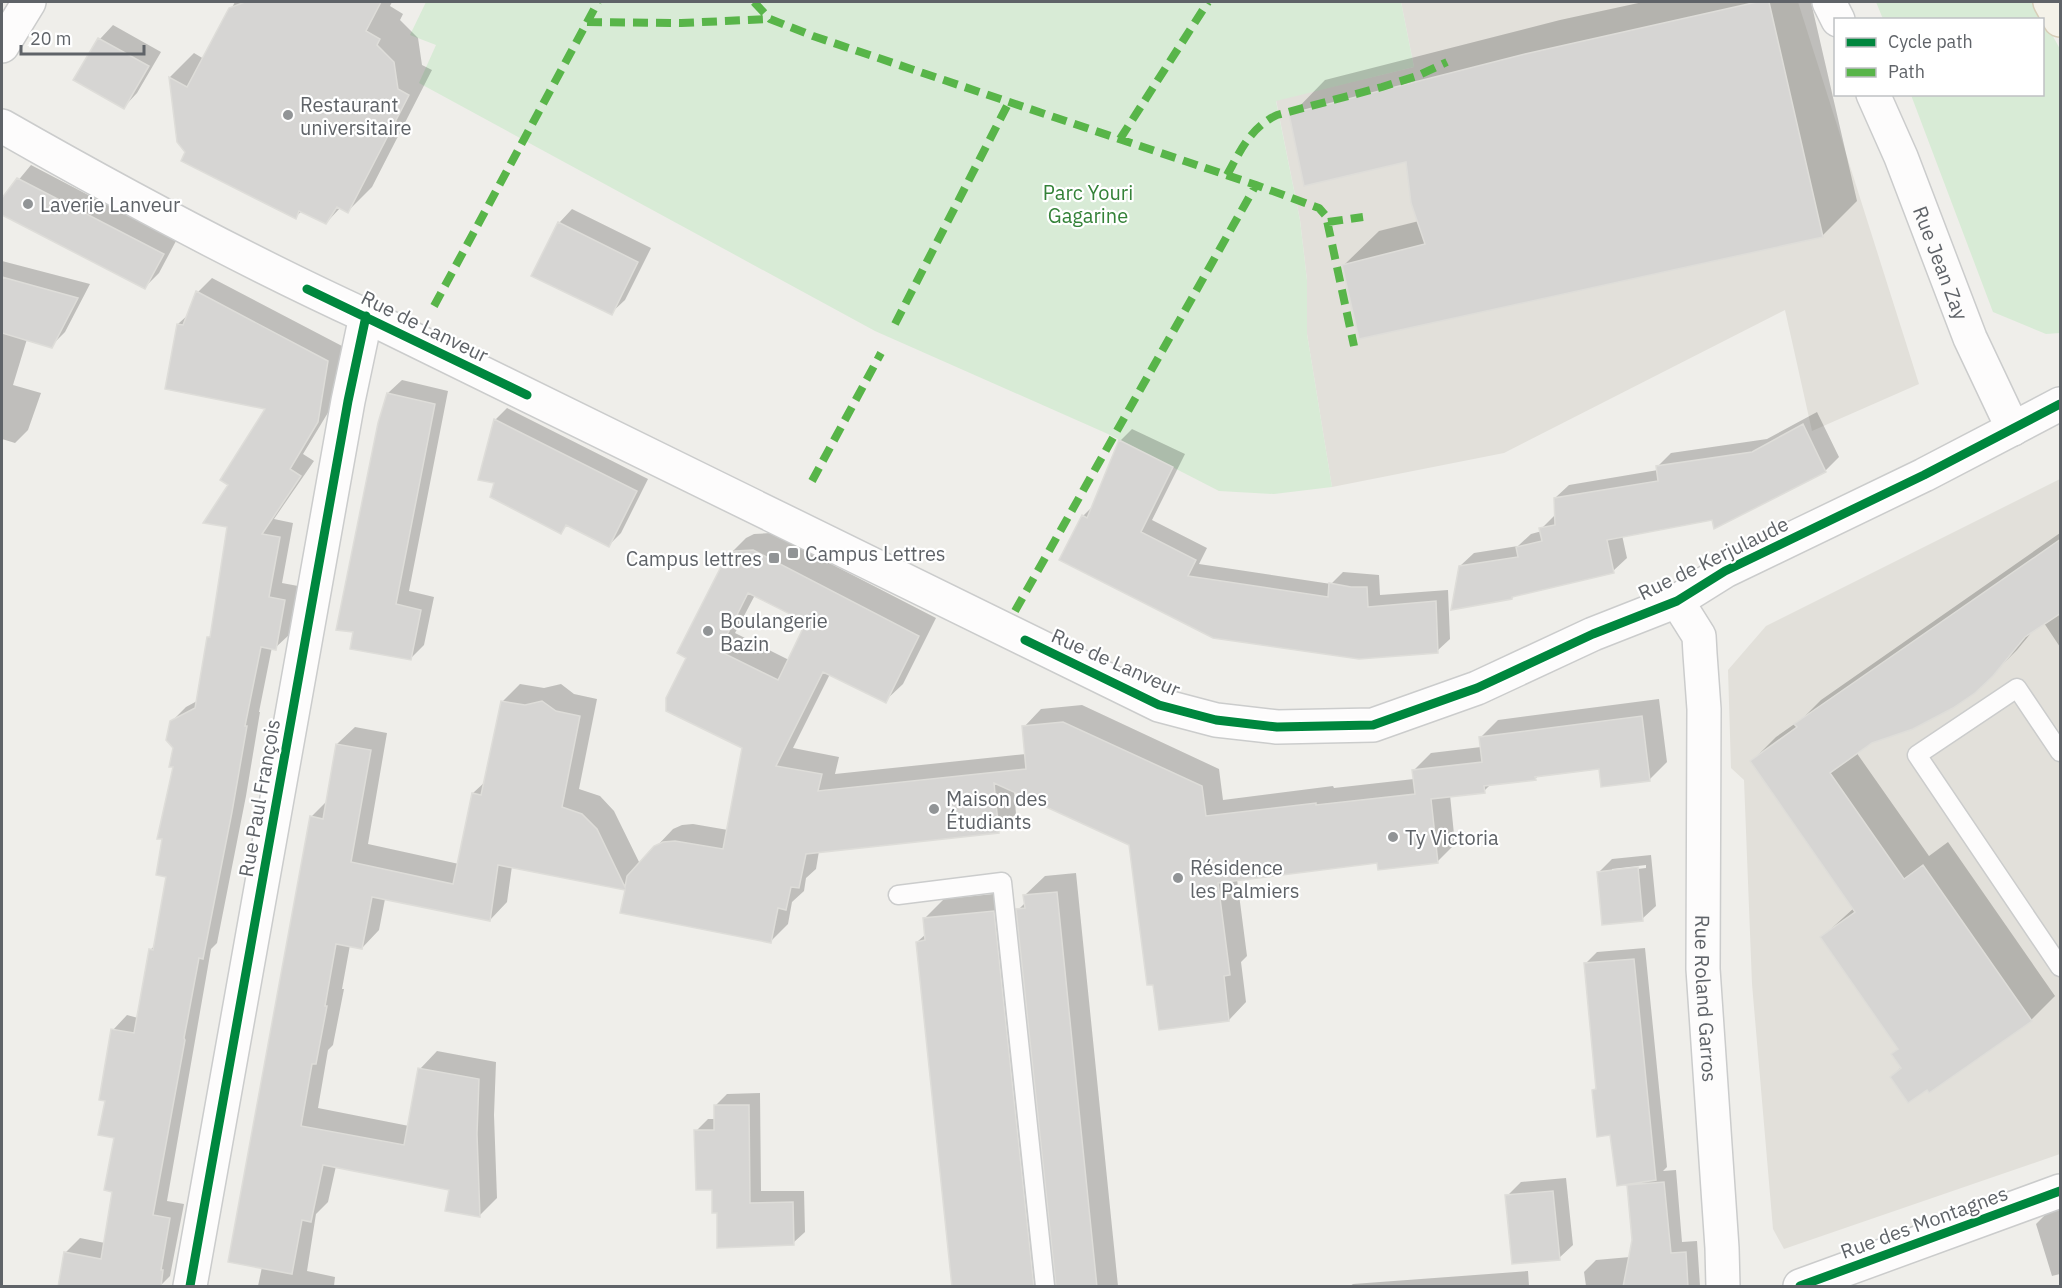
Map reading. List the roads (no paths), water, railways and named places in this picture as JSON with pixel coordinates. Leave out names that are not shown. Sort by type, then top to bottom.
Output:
[{"type":"main road","points":[[2050,2],[2061,20]]},
{"type":"street","points":[[2,46],[29,2]]},
{"type":"street","points":[[1828,2],[1837,18]]},
{"type":"street","name":"Rue Jean Zay","points":[[1874,96],[1901,157],[1970,338],[2013,429]]},
{"type":"street","name":"Rue de Lanveur","points":[[2,126],[129,199],[307,289],[1159,705],[1216,720],[1277,727],[1373,725]]},
{"type":"street","name":"Rue Paul François","points":[[190,1287],[348,401],[366,316]]},
{"type":"street","name":"Rue de Kerjulaude","points":[[1373,725],[1476,688],[1593,634],[1677,601],[1725,571],[1924,475],[2061,404]]},
{"type":"street","name":"Rue Roland Garros","points":[[1677,601],[1699,636],[1704,709],[1703,969],[1722,1237],[1723,1287]]},
{"type":"street","name":"Rue des Montagnes","points":[[1800,1287],[2061,1191]]},
{"type":"lane","points":[[2061,752],[2017,688],[1917,755],[2061,967]]},
{"type":"lane","points":[[898,896],[1002,882],[1045,1287]]},
{"type":"place","name":"Restaurant universitaire","points":[[288,115]]},
{"type":"place","name":"Laverie Lanveur","points":[[28,204]]},
{"type":"place","name":"Campus Lettres","points":[[793,553]]},
{"type":"place","name":"Campus lettres","points":[[774,558]]},
{"type":"place","name":"Boulangerie Bazin","points":[[708,631]]},
{"type":"place","name":"Maison des Étudiants","points":[[934,809]]},
{"type":"place","name":"Ty Victoria","points":[[1393,837]]},
{"type":"place","name":"Résidence les Palmiers","points":[[1178,878]]},
{"type":"park label","name":"Parc Youri Gagarine","points":[[1088,204]]}]
